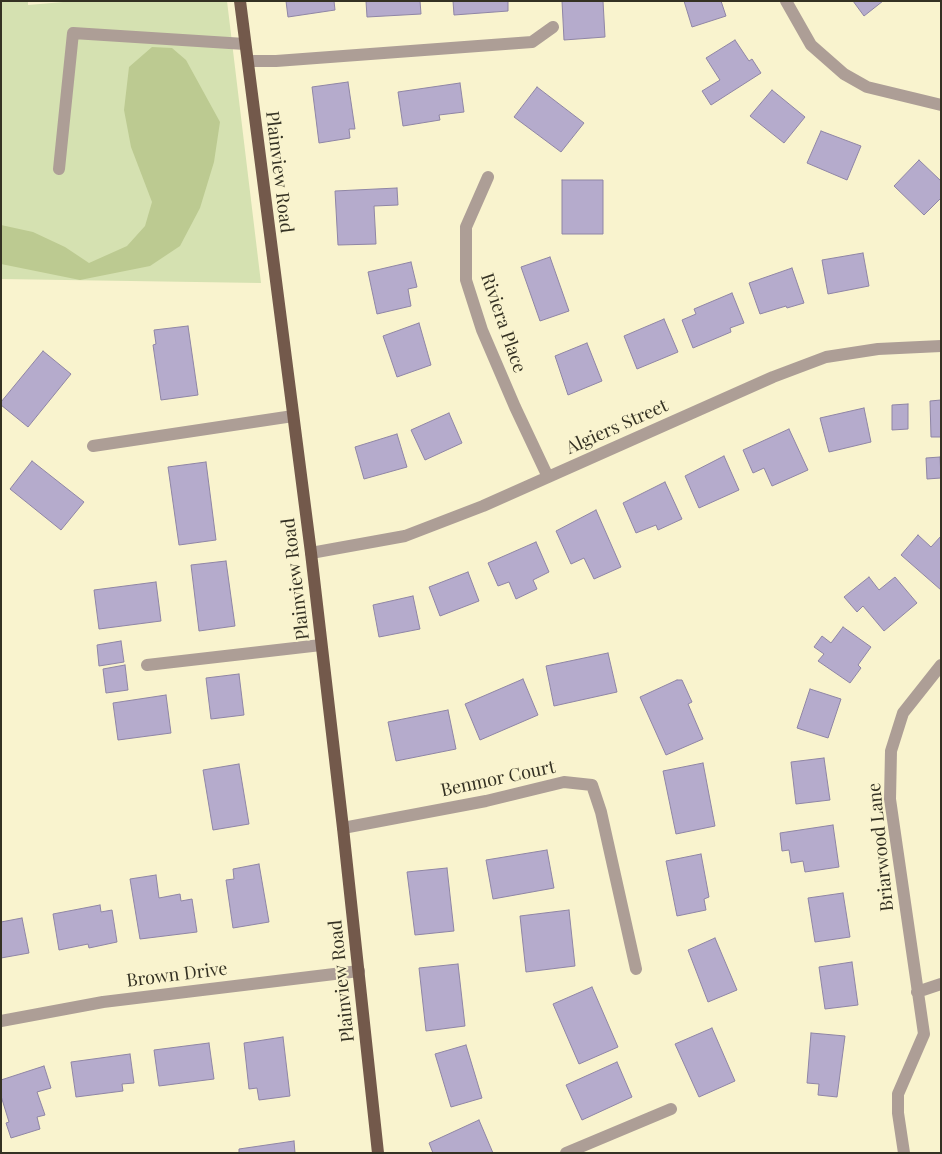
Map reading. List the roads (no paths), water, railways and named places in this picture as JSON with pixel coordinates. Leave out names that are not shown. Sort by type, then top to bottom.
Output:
[{"type":"main road","name":"Plainview Road","points":[[240,1],[311,553],[378,1153]]},
{"type":"street","points":[[786,1],[811,45],[844,74],[868,87],[941,105]]},
{"type":"street","points":[[248,61],[276,61],[532,42],[553,27]]},
{"type":"street","points":[[59,169],[74,33],[245,44]]},
{"type":"street","name":"Riviera Place","points":[[488,177],[466,227],[466,280],[482,330],[548,477]]},
{"type":"street","name":"Algiers Street","points":[[311,553],[405,536],[483,506],[773,377],[826,357],[878,350],[941,346]]},
{"type":"street","points":[[93,446],[293,416]]},
{"type":"street","points":[[147,665],[321,645]]},
{"type":"street","name":"Briarwood Lane","points":[[904,1153],[898,1113],[898,1094],[924,1034],[890,799],[891,751],[903,713],[941,665]]},
{"type":"street","name":"Benmor Court","points":[[343,828],[486,801],[564,782],[592,785],[601,812],[636,969]]},
{"type":"street","name":"Brown Drive","points":[[1,1021],[103,1002],[359,971]]},
{"type":"street","points":[[917,992],[941,984]]},
{"type":"street","points":[[566,1153],[671,1109]]}]
